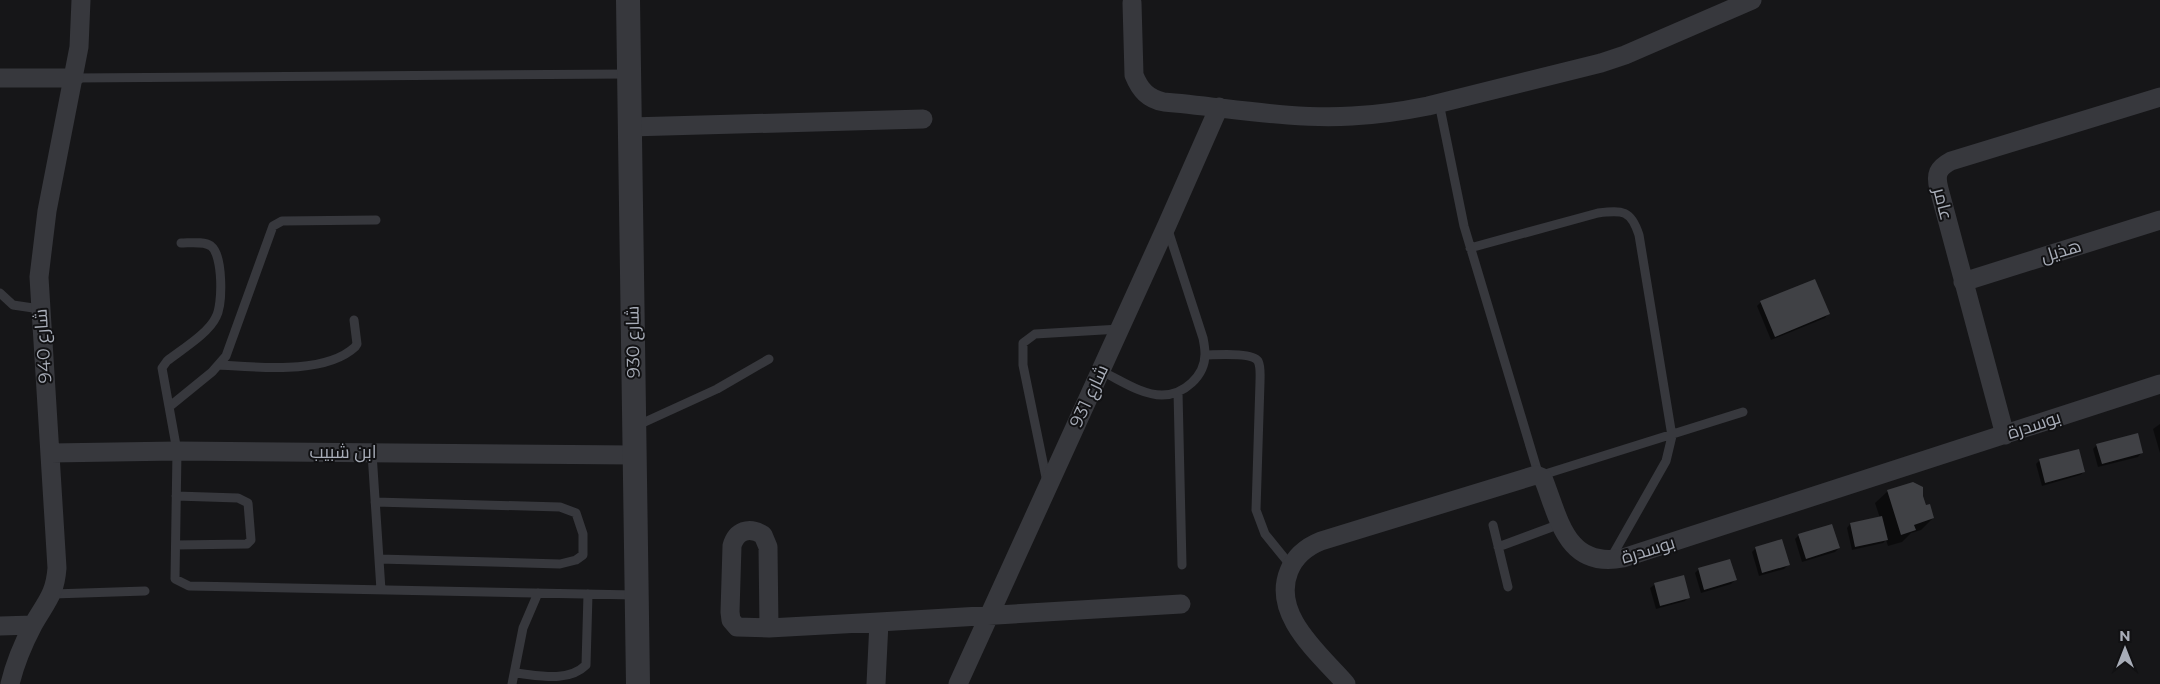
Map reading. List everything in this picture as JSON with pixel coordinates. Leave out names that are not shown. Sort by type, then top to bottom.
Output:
[{"type":"street","name":"شارع 940","points":[[10,684],[17,657],[33,625],[53,594],[57,568],[39,277],[42,244],[79,47],[81,0]]},
{"type":"street","name":"شارع 930","points":[[628,0],[638,684]]},
{"type":"street","points":[[1132,3],[1134,75],[1143,91],[1156,100],[1296,115],[1350,116],[1404,111],[1601,63],[1625,55],[1752,0]]},
{"type":"street","points":[[0,78],[74,78]]},
{"type":"street","name":"عامر","points":[[2005,435],[1936,179],[1941,166],[1951,161],[2160,97]]},
{"type":"street","name":"شارع 931","points":[[958,684],[1167,225],[1218,107]]},
{"type":"street","points":[[630,127],[924,119]]},
{"type":"street","name":"هذيل","points":[[1963,282],[2160,220]]},
{"type":"street","name":"بوسدرة","points":[[1540,476],[1569,541],[1583,553],[1610,561],[1633,556],[2160,384]]},
{"type":"street","name":"ابن شبيب","points":[[51,453],[177,451],[634,455]]},
{"type":"street","points":[[1346,684],[1289,615],[1286,604],[1285,585],[1291,566],[1304,550],[1321,541],[1532,476],[1540,476]]},
{"type":"street","points":[[769,628],[768,547],[763,534],[750,530],[744,531],[734,540],[732,546],[731,620],[738,627],[769,628],[1181,604]]},
{"type":"street","points":[[876,684],[879,622]]},
{"type":"street","points":[[0,626],[33,625]]},
{"type":"lane","points":[[74,78],[629,74]]},
{"type":"lane","points":[[1439,103],[1459,205],[1470,248],[1540,476],[1672,436],[1743,412]]},
{"type":"lane","points":[[1470,248],[1598,213],[1626,212],[1635,221],[1639,235],[1672,436],[1666,461],[1610,561]]},
{"type":"lane","points":[[169,407],[219,365],[230,346],[272,226],[282,221],[376,220]]},
{"type":"lane","points":[[1101,371],[1146,392],[1162,395],[1178,392],[1192,383],[1201,370],[1206,355],[1203,338],[1167,225]]},
{"type":"lane","points":[[181,243],[203,243],[211,246],[216,251],[219,260],[221,296],[216,318],[208,329],[164,364],[162,368],[177,451],[175,579],[189,586],[636,595]]},
{"type":"lane","points":[[0,294],[13,305],[40,309]]},
{"type":"lane","points":[[219,365],[281,367],[329,361],[355,347],[357,344],[354,320]]},
{"type":"lane","points":[[1047,486],[1023,365],[1023,343],[1035,334],[1120,329]]},
{"type":"lane","points":[[1206,355],[1246,356],[1253,357],[1258,362],[1260,382],[1256,510],[1264,534],[1291,566]]},
{"type":"lane","points":[[634,427],[717,389],[769,359]]},
{"type":"lane","points":[[1178,392],[1182,565]]},
{"type":"lane","points":[[372,453],[381,590]]},
{"type":"lane","points":[[176,496],[238,498],[248,503],[251,540],[247,544],[176,545]]},
{"type":"lane","points":[[375,502],[560,507],[576,513],[583,534],[583,555],[576,560],[560,564],[379,559]]},
{"type":"lane","points":[[1498,547],[1560,524]]},
{"type":"lane","points":[[1493,525],[1508,587]]},
{"type":"lane","points":[[53,594],[145,591]]},
{"type":"lane","points":[[512,684],[516,673],[523,628],[538,593]]},
{"type":"lane","points":[[516,673],[563,676],[580,672],[586,665],[588,594]]},
{"type":"building","points":[[1815,279],[1830,314],[1775,337],[1760,301]]},
{"type":"building","points":[[2138,433],[2143,453],[2102,464],[2096,444]]},
{"type":"building","points":[[2079,449],[2085,472],[2045,483],[2039,459]]},
{"type":"building","points":[[1913,482],[1923,487],[1926,505],[1930,504],[1934,518],[1914,525],[1916,530],[1901,535],[1887,490]]},
{"type":"building","points":[[1882,516],[1888,540],[1855,547],[1850,523]]},
{"type":"building","points":[[1832,524],[1840,548],[1806,559],[1798,534]]},
{"type":"building","points":[[1782,539],[1790,565],[1762,573],[1755,547]]},
{"type":"building","points":[[1730,559],[1737,580],[1704,590],[1698,568]]},
{"type":"building","points":[[1684,575],[1690,598],[1660,606],[1654,583]]}]
